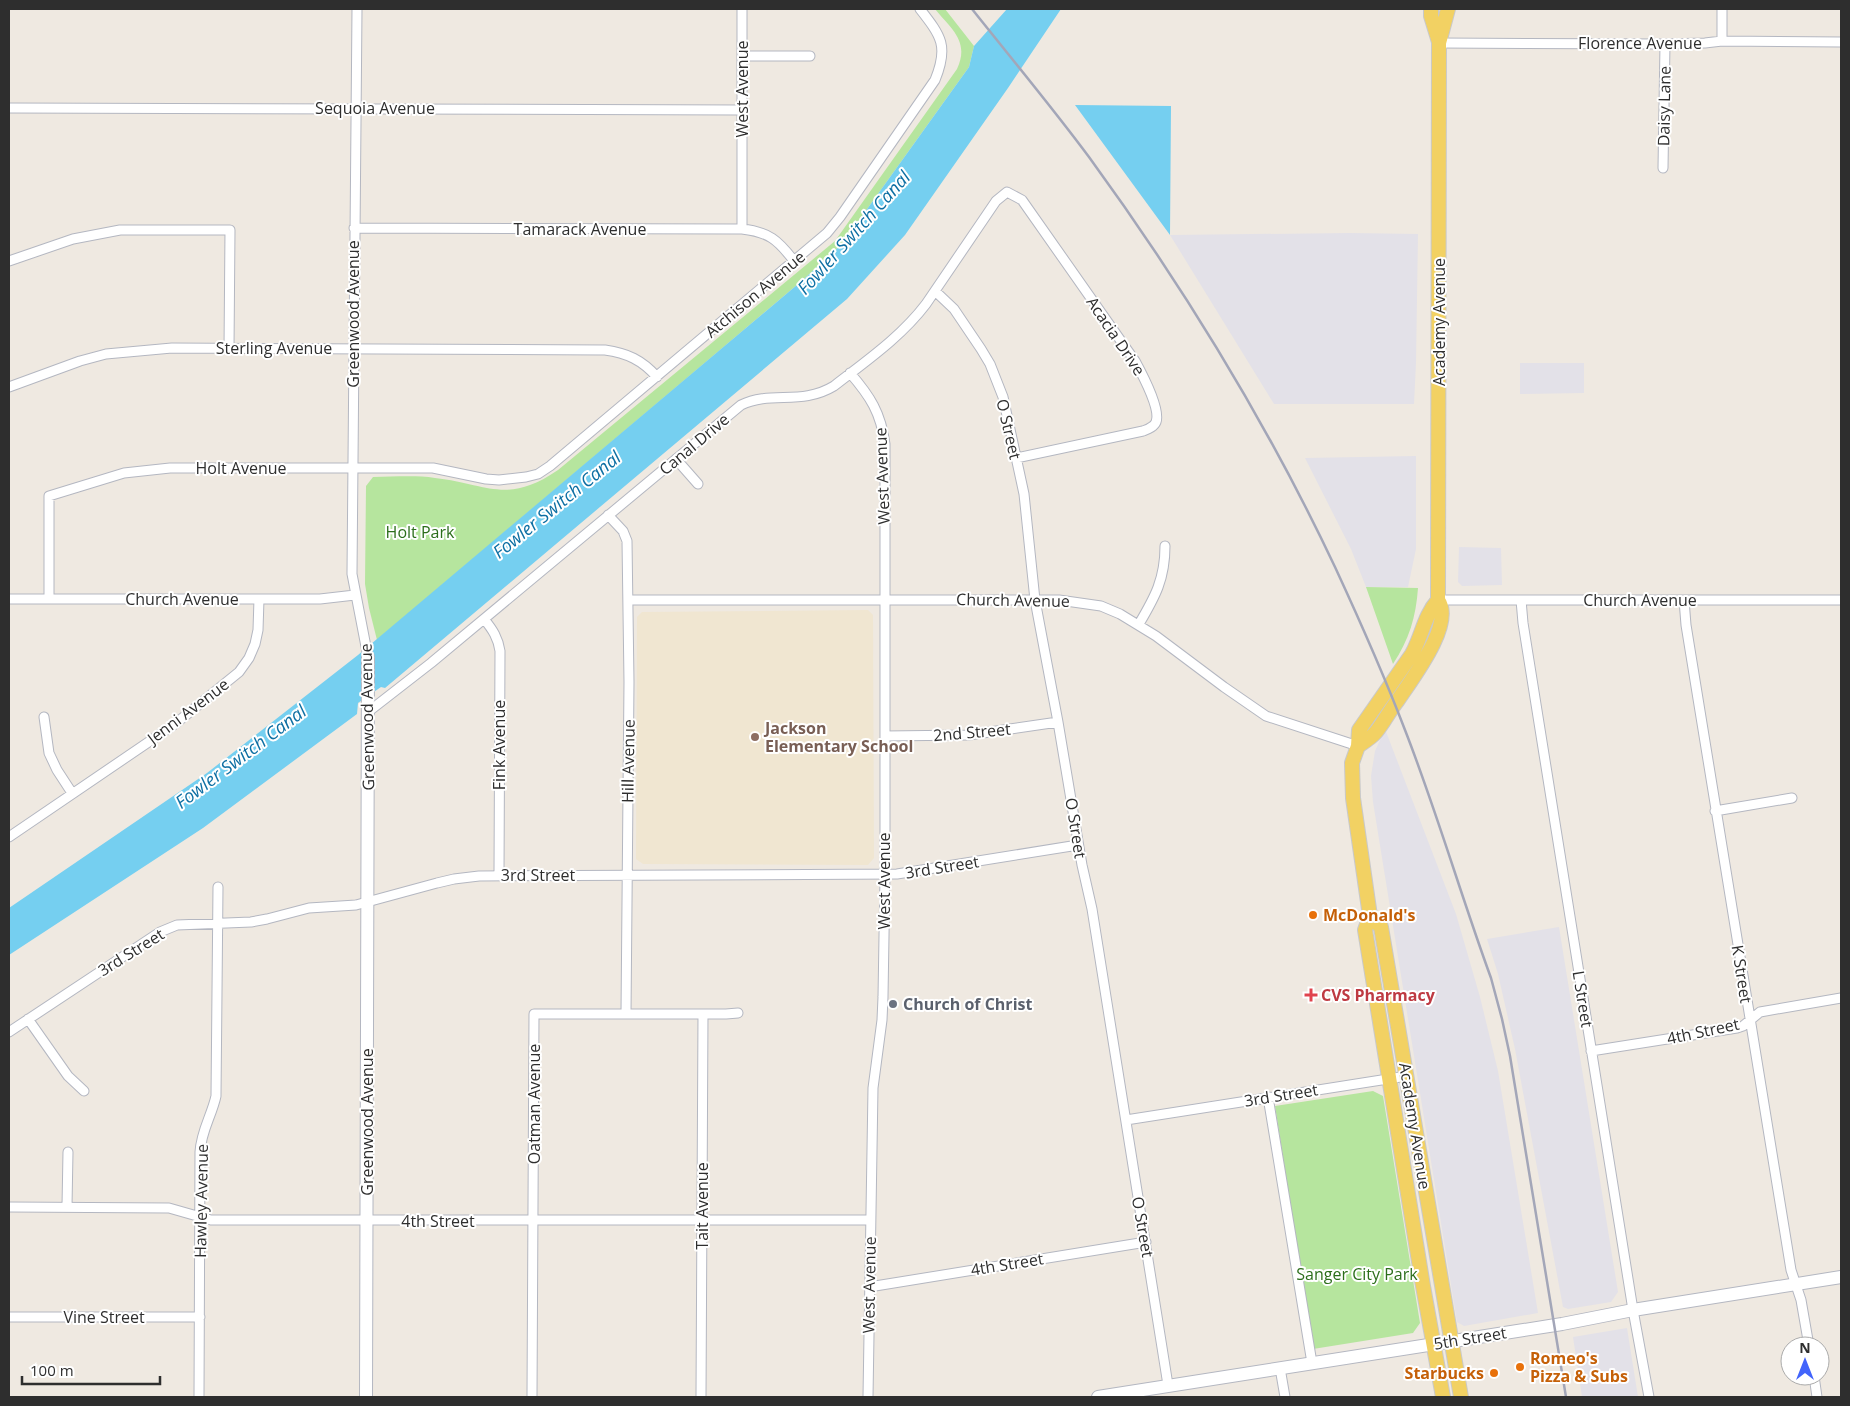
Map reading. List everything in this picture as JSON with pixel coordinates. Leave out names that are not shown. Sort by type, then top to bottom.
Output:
[{"type":"main road","name":"Academy Avenue","points":[[1431,9],[1431,16],[1439,43]]},
{"type":"main road","name":"Academy Avenue","points":[[1443,1397],[1365,930],[1370,916],[1352,786],[1352,762],[1358,746],[1376,732],[1425,660],[1441,620],[1441,605],[1438,600],[1439,43],[1448,9]]},
{"type":"main road","name":"Academy Avenue","points":[[1370,916],[1381,927],[1461,1397]]},
{"type":"main road","points":[[1409,1197],[1420,1214],[1428,1244],[1434,1246]]},
{"type":"street","name":"Greenwood Avenue","points":[[357,9],[352,574],[368,657],[366,1397]]},
{"type":"street","name":"West Avenue","points":[[742,9],[742,230]]},
{"type":"street","name":"Atchison Avenue","points":[[538,474],[550,466],[827,233],[935,80],[941,66],[943,52],[940,38],[920,9]]},
{"type":"street","points":[[1722,9],[1722,41]]},
{"type":"street","name":"Florence Avenue","points":[[1439,43],[1705,44],[1722,41],[1841,42]]},
{"type":"street","name":"Daisy Lane","points":[[1663,168],[1665,44]]},
{"type":"street","points":[[742,56],[810,56]]},
{"type":"street","name":"Sequoia Avenue","points":[[9,108],[741,110]]},
{"type":"street","name":"Canal Drive","points":[[368,712],[484,620],[741,405],[752,399],[813,396],[834,386],[906,328],[935,291],[996,201],[1007,192]]},
{"type":"street","name":"Acacia Drive","points":[[1007,192],[1022,200],[1135,361],[1147,385],[1157,415],[1156,422],[1152,427],[1143,431],[1016,458]]},
{"type":"street","name":"Tamarack Avenue","points":[[354,228],[756,231],[770,236],[781,244],[794,260]]},
{"type":"street","points":[[9,261],[73,239],[120,230],[230,230],[229,348]]},
{"type":"street","name":"O Street","points":[[935,291],[954,309],[990,364],[1003,397],[1016,458],[1028,525],[1035,600],[1058,722],[1078,845],[1092,909],[1168,1386]]},
{"type":"street","name":"Sterling Avenue","points":[[9,387],[80,361],[106,354],[158,348],[605,350],[620,352],[635,358],[657,376]]},
{"type":"street","name":"West Avenue","points":[[850,373],[868,394],[883,426],[885,444],[885,875],[883,997],[882,1020],[872,1088],[868,1397]]},
{"type":"street","points":[[676,459],[698,484]]},
{"type":"street","name":"Holt Avenue","points":[[49,599],[49,496],[124,473],[170,468],[433,468],[499,480],[512,480],[538,474]]},
{"type":"street","name":"Hill Avenue","points":[[608,515],[626,536],[628,600],[626,1013]]},
{"type":"street","points":[[1139,624],[1156,595],[1161,581],[1164,569],[1165,546]]},
{"type":"street","name":"Church Avenue","points":[[9,599],[320,599],[355,595]]},
{"type":"street","name":"Jenni Avenue","points":[[9,836],[175,724],[239,672],[249,658],[255,644],[260,599]]},
{"type":"street","name":"Church Avenue","points":[[628,600],[885,599],[1082,602],[1101,606],[1139,624],[1266,716],[1358,746]]},
{"type":"street","name":"Church Avenue","points":[[1438,600],[1841,600]]},
{"type":"street","name":"L Street","points":[[1521,600],[1632,1310],[1649,1397]]},
{"type":"street","name":"K Street","points":[[1684,600],[1686,625],[1715,810],[1791,1270],[1801,1300],[1807,1336]]},
{"type":"street","name":"Fink Avenue","points":[[484,620],[498,639],[500,651],[499,875]]},
{"type":"street","points":[[44,717],[49,753],[57,770],[72,793]]},
{"type":"street","name":"2nd Street","points":[[885,736],[969,735],[1058,722]]},
{"type":"street","points":[[1715,810],[1792,798]]},
{"type":"street","name":"3rd Street","points":[[9,1032],[160,932],[177,925],[251,922],[309,908],[356,905],[454,879],[499,875],[885,875],[909,873],[1078,845]]},
{"type":"street","name":"Hawley Avenue","points":[[199,1397],[200,1142],[214,1106],[217,1084],[218,887]]},
{"type":"street","name":"4th Street","points":[[1591,1051],[1738,1028],[1760,1012],[1841,998]]},
{"type":"street","name":"Oatman Avenue","points":[[532,1397],[534,1014],[738,1013]]},
{"type":"street","name":"Tait Avenue","points":[[701,1397],[703,1014]]},
{"type":"street","points":[[28,1019],[68,1076],[84,1091]]},
{"type":"street","name":"3rd Street","points":[[1126,1120],[1407,1076]]},
{"type":"street","points":[[1268,1097],[1312,1363]]},
{"type":"street","points":[[67,1206],[68,1152]]},
{"type":"street","name":"4th Street","points":[[9,1207],[169,1208],[200,1219],[211,1220],[366,1222],[870,1220]]},
{"type":"street","name":"4th Street","points":[[869,1287],[1146,1242]]},
{"type":"street","name":"5th Street","points":[[1098,1397],[1562,1324],[1632,1310],[1841,1277]]},
{"type":"street","name":"Vine Street","points":[[9,1317],[200,1317]]},
{"type":"street","points":[[1280,1368],[1285,1397]]},
{"type":"shaded area","points":[[1418,234],[1414,404],[1274,404],[1170,235]]},
{"type":"shaded area","points":[[1520,363],[1584,363],[1584,393],[1520,394]]},
{"type":"shaded area","points":[[1416,456],[1416,549],[1408,587],[1366,587],[1351,549],[1305,458]]},
{"type":"shaded area","points":[[1459,547],[1501,548],[1502,585],[1462,586],[1458,582]]},
{"type":"shaded area","name":"Jackson Elementary School","points":[[868,610],[873,615],[874,858],[868,865],[643,864],[636,859],[637,617],[642,612]]},
{"type":"shaded area","points":[[1385,729],[1456,914],[1480,997],[1498,1071],[1538,1313],[1464,1326],[1457,1322],[1373,802],[1371,776],[1375,751]]},
{"type":"shaded area","points":[[1559,927],[1618,1292],[1611,1302],[1568,1309],[1563,1307],[1515,1049],[1498,974],[1487,939]]},
{"type":"shaded area","points":[[1627,1328],[1638,1397],[1582,1397],[1573,1337]]},
{"type":"green space","name":"Holt Park","points":[[935,9],[945,9],[974,46],[969,67],[842,244],[804,279],[377,640],[365,584],[366,486],[373,477],[427,477],[497,489],[525,487],[540,481],[558,470],[835,241],[957,69],[961,51],[960,43],[952,29]]},
{"type":"green space","points":[[1366,587],[1418,588],[1411,628],[1393,664]]},
{"type":"green space","name":"Sanger City Park","points":[[1373,1091],[1383,1096],[1420,1323],[1413,1333],[1313,1349],[1275,1106]]},
{"type":"water","name":"Fowler Switch Canal","points":[[1007,9],[1061,9],[905,235],[847,299],[385,688],[381,687],[358,703],[357,714],[203,828],[9,955],[9,908],[207,773],[358,655],[804,279],[842,244],[969,67],[974,46]]},
{"type":"water","points":[[1075,105],[1171,106],[1170,235]]},
{"type":"railway","points":[[972,9],[1089,157],[1158,255],[1222,356],[1309,513],[1372,648],[1428,792],[1491,978],[1502,1019],[1510,1056],[1566,1397]]},
{"type":"place","name":"Jackson Elementary School","points":[[755,737]]},
{"type":"place","name":"McDonald's","points":[[1313,915]]},
{"type":"place","name":"CVS Pharmacy","points":[[1311,995]]},
{"type":"place","name":"Church of Christ","points":[[893,1004]]},
{"type":"place","name":"Romeo's Pizza & Subs","points":[[1520,1367]]},
{"type":"place","name":"Starbucks","points":[[1494,1373]]}]
